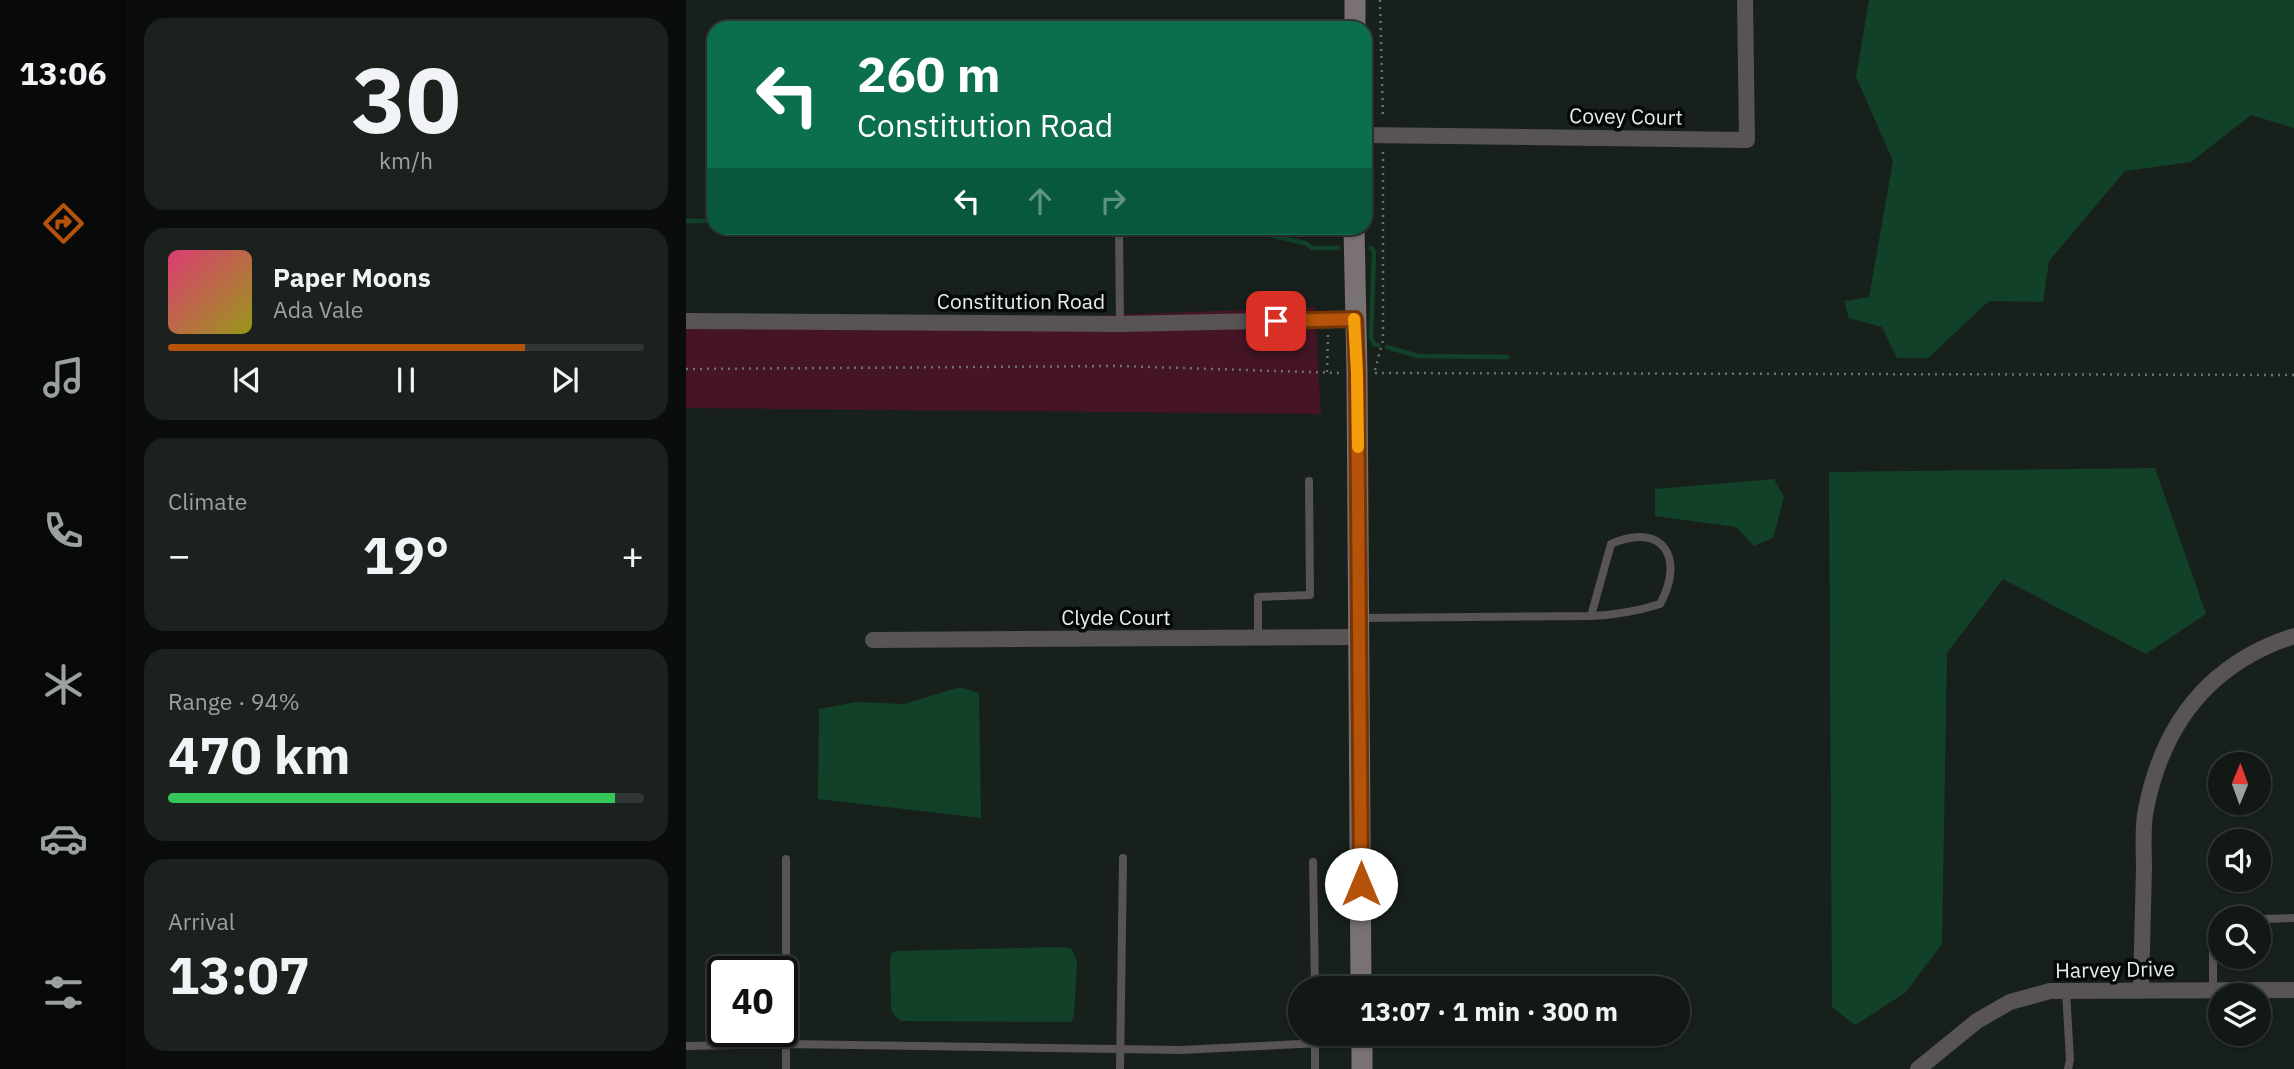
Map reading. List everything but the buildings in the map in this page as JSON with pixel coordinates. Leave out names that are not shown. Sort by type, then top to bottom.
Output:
[{"type":"street","points":[[1355,0],[1355,21]]},
{"type":"street","name":"Covey Court","points":[[1372,135],[1747,140],[1745,0]]},
{"type":"street","points":[[1354,235],[1358,387],[1361,976]]},
{"type":"street","name":"Constitution Road","points":[[686,321],[1120,324],[1355,319]]},
{"type":"street","name":"Clyde Court","points":[[873,640],[1258,638],[1359,628]]},
{"type":"street","points":[[2141,990],[2145,811],[2158,762],[2180,718],[2207,686],[2245,657],[2294,636]]},
{"type":"street","name":"Harvey Drive","points":[[1918,1069],[1977,1021],[2010,1002],[2050,991],[2208,990]]},
{"type":"street","name":"Harvey Drive","points":[[2271,990],[2294,990]]},
{"type":"street","points":[[1362,1046],[1362,1069]]},
{"type":"lane","points":[[1119,235],[1120,324]]},
{"type":"lane","points":[[1258,638],[1258,597],[1310,595],[1309,481]]},
{"type":"lane","points":[[1359,628],[1591,616],[1646,609],[1660,604],[1670,587],[1672,566],[1666,549],[1656,539],[1628,537],[1611,544],[1591,616]]},
{"type":"lane","points":[[1120,1069],[1123,858]]},
{"type":"lane","points":[[786,859],[786,956]]},
{"type":"lane","points":[[1313,862],[1315,976]]},
{"type":"lane","points":[[2271,919],[2294,918]]},
{"type":"lane","points":[[2066,991],[2070,1060],[2068,1069]]},
{"type":"lane","points":[[798,1044],[1181,1050],[1288,1041]]},
{"type":"lane","points":[[686,1046],[707,1046]]},
{"type":"lane","points":[[1315,1046],[1315,1069]]},
{"type":"lane","points":[[786,1047],[786,1069]]},
{"type":"path","points":[[1375,373],[1383,340],[1380,0]]},
{"type":"path","points":[[1327,373],[1328,319]]},
{"type":"path","points":[[686,369],[1119,366],[1343,373]]},
{"type":"path","points":[[1365,373],[2294,375]]},
{"type":"shaded area","points":[[1869,0],[2294,0],[2294,128],[2251,115],[2191,162],[2125,171],[2049,261],[2043,302],[1989,301],[1928,358],[1897,358],[1882,327],[1849,318],[1844,301],[1869,297],[1893,161],[1856,77]]},
{"type":"shaded area","points":[[1315,307],[1321,414],[686,408],[686,315],[1036,318]]},
{"type":"shaded area","points":[[2155,468],[2206,614],[2146,654],[2003,579],[1947,653],[1942,944],[1905,993],[1855,1025],[1832,1007],[1829,472]]},
{"type":"shaded area","points":[[1774,479],[1784,497],[1773,538],[1754,546],[1736,527],[1655,516],[1655,489]]},
{"type":"shaded area","points":[[960,687],[979,693],[981,818],[818,799],[819,709],[856,702],[904,704]]},
{"type":"shaded area","points":[[1071,948],[1077,961],[1074,1017],[1071,1022],[901,1021],[891,1009],[890,960],[895,951]]},
{"type":"waterway","points":[[686,221],[707,221]]},
{"type":"waterway","points":[[1269,235],[1305,243],[1312,248],[1338,248]]},
{"type":"waterway","points":[[1371,248],[1374,251],[1371,338],[1374,344],[1378,345]]},
{"type":"waterway","points":[[1387,347],[1418,356],[1507,357]]},
{"type":"slow traffic","points":[[1354,319],[1358,447]]},
{"type":"route","points":[[1276,321],[1355,319],[1361,884]]}]
